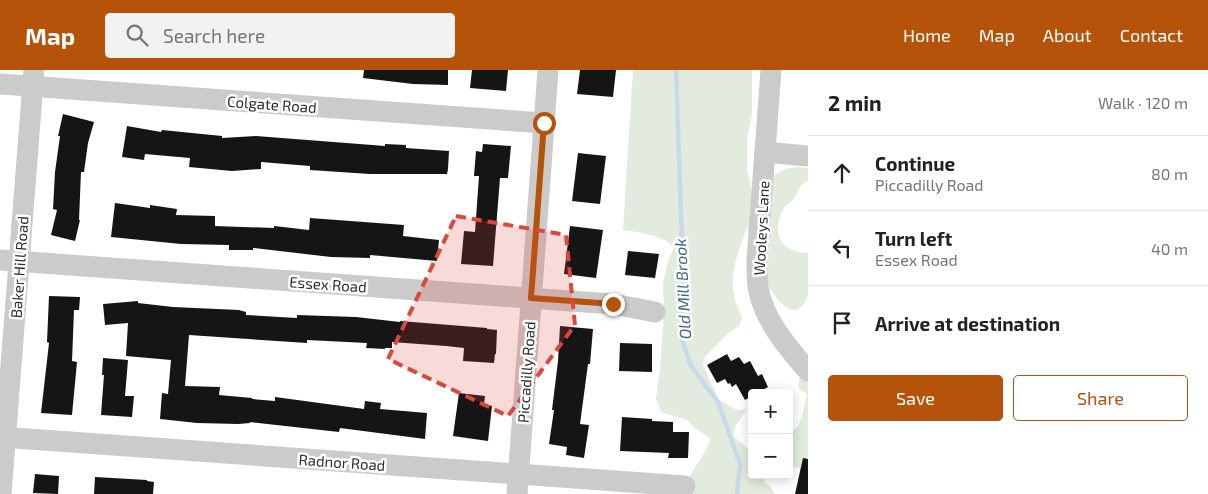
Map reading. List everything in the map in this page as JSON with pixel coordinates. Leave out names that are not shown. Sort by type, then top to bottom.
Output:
[{"type":"street","name":"Piccadilly Road","points":[[518,484],[548,70]]},
{"type":"street","name":"Wooleys Lane","points":[[771,70],[757,260],[758,289],[773,323],[792,353],[808,371]]},
{"type":"street","name":"Colgate Road","points":[[0,84],[33,78],[544,123]]},
{"type":"street","name":"Baker Hill Road","points":[[1,494],[10,261],[33,78]]},
{"type":"street","points":[[765,152],[808,156]]},
{"type":"street","name":"Essex Road","points":[[10,261],[613,304],[655,312]]},
{"type":"street","name":"Radnor Road","points":[[3,437],[518,484],[685,486]]},
{"type":"highlighted area","points":[[456,216],[566,235],[575,325],[508,416],[388,359]]},
{"type":"shaded area","points":[[633,70],[752,70],[752,113],[747,140],[747,170],[753,197],[770,178],[783,170],[798,167],[808,168],[808,180],[784,208],[778,226],[781,240],[785,245],[791,250],[808,253],[808,295],[803,306],[796,310],[789,309],[782,304],[769,288],[761,272],[747,228],[738,252],[733,278],[735,298],[742,318],[739,326],[727,334],[704,358],[703,365],[719,400],[735,409],[747,409],[736,425],[733,436],[748,449],[748,479],[764,479],[764,483],[770,486],[775,494],[689,494],[688,482],[692,472],[711,439],[693,427],[688,420],[661,412],[656,399],[664,312],[663,284],[668,261],[674,247],[657,237],[623,230]]},
{"type":"shaded area","points":[[808,369],[808,465],[797,468],[793,467],[793,430],[797,428],[802,417],[807,394],[799,389],[799,380]]},
{"type":"building","points":[[364,70],[448,70],[448,85],[413,84],[363,78]]},
{"type":"building","points":[[472,70],[508,70],[506,91],[470,88]]},
{"type":"building","points":[[580,70],[616,70],[613,97],[577,94]]},
{"type":"building","points":[[63,114],[94,122],[88,143],[84,172],[81,172],[80,220],[75,241],[51,235],[57,210],[53,209],[55,172],[60,136],[58,136]]},
{"type":"building","points":[[127,126],[161,132],[162,130],[222,136],[222,138],[256,136],[385,146],[385,144],[406,145],[406,148],[449,151],[448,169],[447,174],[370,174],[310,170],[310,166],[261,162],[261,169],[232,171],[189,167],[190,158],[145,154],[144,160],[122,157]]},
{"type":"building","points":[[483,144],[511,146],[508,178],[500,178],[493,266],[461,264],[464,231],[475,232],[479,176],[474,176],[476,151],[482,152]]},
{"type":"building","points":[[578,153],[606,156],[600,204],[572,201]]},
{"type":"building","points":[[115,203],[150,208],[150,205],[177,209],[176,215],[215,216],[215,226],[274,228],[274,226],[309,230],[310,218],[404,225],[403,236],[439,240],[437,261],[370,255],[370,258],[331,257],[253,248],[253,250],[229,250],[229,245],[181,244],[111,237]]},
{"type":"building","points":[[570,226],[603,230],[596,278],[564,274]]},
{"type":"building","points":[[628,251],[659,254],[655,278],[625,275]]},
{"type":"building","points":[[49,296],[80,297],[79,310],[74,310],[72,361],[77,362],[72,415],[41,413],[49,343],[47,342]]},
{"type":"building","points":[[138,301],[138,303],[173,307],[239,310],[246,312],[246,315],[297,318],[297,315],[356,317],[487,328],[497,330],[496,354],[494,363],[463,361],[464,348],[446,346],[392,342],[392,348],[385,349],[366,348],[367,343],[307,340],[307,343],[189,335],[185,386],[220,387],[219,395],[252,399],[275,401],[275,397],[364,409],[365,401],[381,403],[380,409],[427,413],[425,439],[340,428],[339,432],[250,422],[238,424],[197,423],[160,419],[162,393],[168,394],[171,360],[126,356],[128,323],[105,325],[103,304]]},
{"type":"building","points":[[560,326],[593,329],[590,364],[588,364],[580,424],[589,425],[584,458],[566,455],[567,447],[549,444],[554,410],[552,410]]},
{"type":"building","points":[[620,343],[652,344],[652,372],[619,371]]},
{"type":"building","points":[[727,354],[731,361],[739,357],[744,364],[750,361],[758,376],[762,374],[768,387],[765,389],[748,389],[748,398],[745,400],[736,384],[732,387],[725,379],[717,383],[707,365]]},
{"type":"building","points":[[103,358],[128,360],[125,396],[134,396],[132,417],[101,415],[104,375],[102,375]]},
{"type":"building","points":[[459,393],[485,396],[484,404],[492,406],[488,441],[453,436]]},
{"type":"building","points":[[622,417],[673,422],[673,432],[689,432],[688,458],[668,458],[669,453],[620,451]]},
{"type":"building","points":[[803,458],[808,459],[808,494],[795,494]]},
{"type":"building","points":[[35,474],[59,476],[58,494],[33,493]]},
{"type":"building","points":[[95,477],[154,482],[153,494],[94,494]]},
{"type":"waterway","name":"Old Mill Brook","points":[[676,70],[684,299],[682,339],[691,366],[718,402],[740,464],[737,494]]},
{"type":"route","points":[[544,123],[531,298],[613,304]]}]
